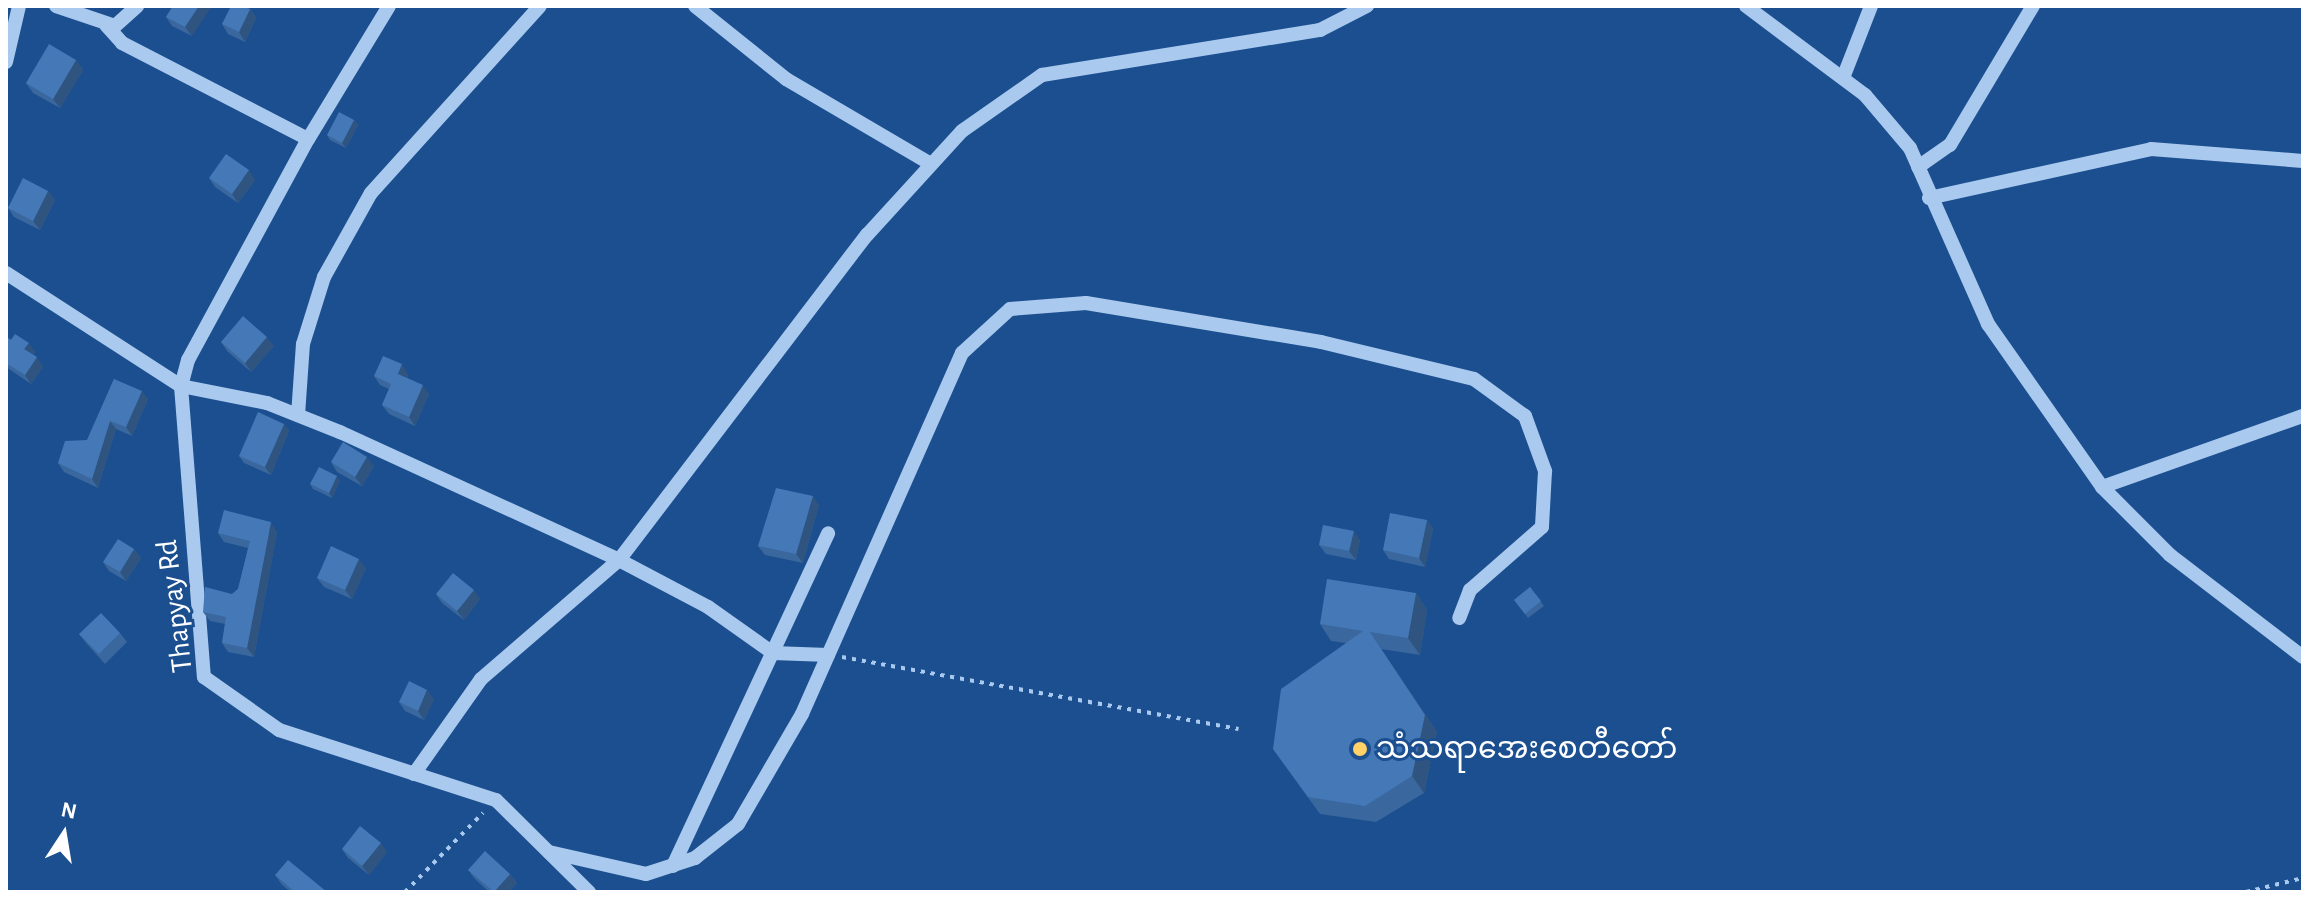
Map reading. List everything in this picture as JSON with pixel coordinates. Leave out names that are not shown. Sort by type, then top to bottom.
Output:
[{"type":"street","points":[[6,62],[19,6]]},
{"type":"street","points":[[56,6],[106,25],[122,43],[308,139]]},
{"type":"street","points":[[106,25],[137,6]]},
{"type":"street","points":[[181,386],[188,360],[308,139],[389,6]]},
{"type":"street","points":[[298,415],[303,344],[324,277],[371,193],[540,6]]},
{"type":"street","points":[[695,6],[786,79],[931,164]]},
{"type":"street","points":[[414,774],[481,679],[619,560],[867,235],[962,131],[1042,75],[1158,60],[1320,30],[1367,6]]},
{"type":"street","points":[[1746,6],[1843,78],[1910,148],[1929,198],[1988,324],[2102,487],[2170,555],[2303,657]]},
{"type":"street","points":[[1843,78],[1871,6]]},
{"type":"street","points":[[1918,167],[1950,145],[2033,6]]},
{"type":"street","points":[[1929,198],[2151,149],[2303,161]]},
{"type":"street","points":[[6,273],[181,386],[298,415],[619,560],[708,607],[773,653],[828,655]]},
{"type":"street","points":[[549,852],[646,874],[695,858],[738,824],[828,655],[962,353],[1010,309],[1086,303],[1321,342],[1474,379],[1525,416],[1545,471],[1542,527],[1470,590],[1459,618]]},
{"type":"street","name":"Thapyay Rd","points":[[181,386],[204,677],[279,730],[496,800],[589,892]]},
{"type":"street","points":[[2102,487],[2303,416]]},
{"type":"street","points":[[673,866],[828,533]]},
{"type":"path","points":[[828,655],[1239,729]]},
{"type":"path","points":[[405,892],[496,800]]},
{"type":"path","points":[[2246,892],[2303,878]]},
{"type":"building","points":[[173,6],[199,6],[185,27],[166,17]]},
{"type":"building","points":[[231,6],[250,9],[239,32],[222,24]]},
{"type":"building","points":[[49,44],[76,60],[53,99],[26,83]]},
{"type":"building","points":[[339,112],[354,120],[342,143],[327,135]]},
{"type":"building","points":[[226,154],[249,170],[232,194],[209,178]]},
{"type":"building","points":[[23,178],[48,191],[33,221],[8,208]]},
{"type":"building","points":[[243,316],[267,337],[245,363],[221,342]]},
{"type":"building","points":[[15,334],[29,343],[24,349],[37,357],[25,375],[6,363],[6,337],[11,340]]},
{"type":"building","points":[[383,356],[402,364],[398,374],[423,385],[409,417],[382,405],[391,384],[374,376]]},
{"type":"building","points":[[114,379],[142,391],[126,427],[110,421],[92,479],[58,463],[65,441],[87,440]]},
{"type":"building","points":[[258,412],[284,424],[265,467],[239,456]]},
{"type":"building","points":[[343,442],[367,457],[355,477],[331,462]]},
{"type":"building","points":[[319,467],[337,476],[329,493],[310,484]]},
{"type":"building","points":[[776,488],[813,496],[796,554],[758,546]]},
{"type":"building","points":[[224,510],[271,522],[247,648],[222,643],[226,617],[203,612],[205,587],[232,594],[238,589],[250,541],[218,533]]},
{"type":"building","points":[[1390,513],[1427,520],[1419,558],[1383,550]]},
{"type":"building","points":[[1323,525],[1354,531],[1349,551],[1319,545]]},
{"type":"building","points":[[118,539],[134,549],[120,572],[103,562]]},
{"type":"building","points":[[331,546],[359,559],[345,590],[317,578]]},
{"type":"building","points":[[453,573],[474,590],[457,611],[436,594]]},
{"type":"building","name":"သံသရာအေးစေတီတော်","points":[[1327,579],[1416,593],[1408,638],[1370,632],[1425,715],[1412,776],[1365,806],[1308,797],[1273,749],[1281,689],[1363,631],[1320,624]]},
{"type":"building","points":[[1530,587],[1541,601],[1525,614],[1514,600]]},
{"type":"building","points":[[101,613],[120,633],[99,654],[79,634]]},
{"type":"building","points":[[409,681],[427,690],[418,711],[399,702]]},
{"type":"building","points":[[360,826],[381,843],[362,866],[342,849]]},
{"type":"building","points":[[485,851],[510,874],[494,892],[468,870]]},
{"type":"building","points":[[288,860],[327,892],[295,892],[275,875]]},
{"type":"place","name":"သံသရာအေးစေတီတော်","points":[[1360,749]]}]
